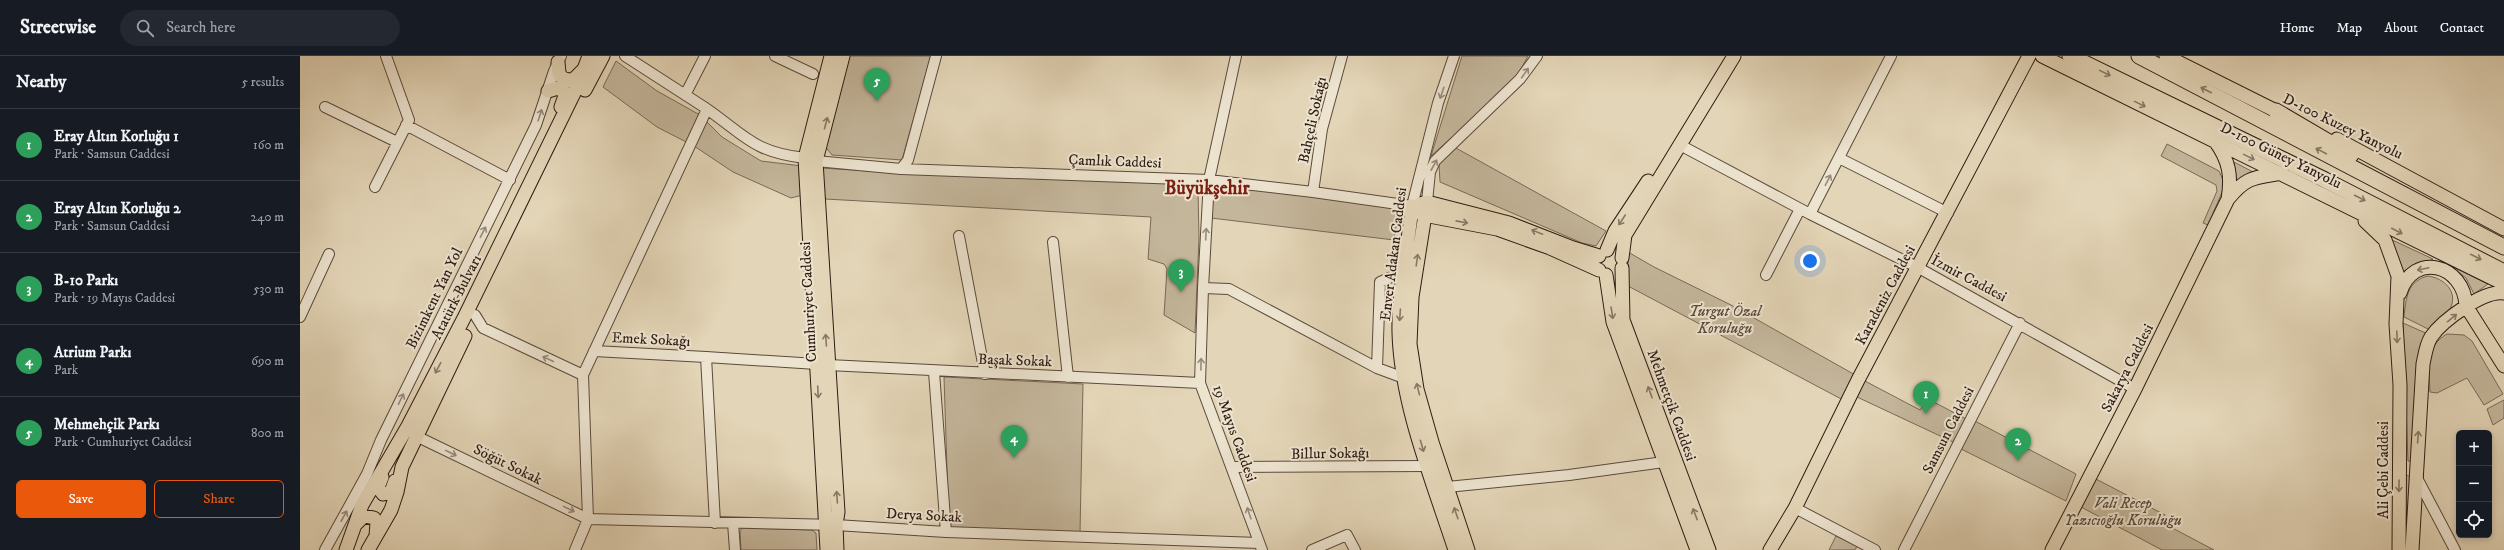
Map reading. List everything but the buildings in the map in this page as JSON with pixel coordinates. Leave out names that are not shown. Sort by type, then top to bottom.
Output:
[{"type":"highway","points":[[2070,56],[2325,180],[2504,272]]},
{"type":"highway","points":[[2138,56],[2504,247]]},
{"type":"highway","points":[[2276,111],[2335,147],[2504,240]]},
{"type":"main road","name":"Atatürk Bulvarı","points":[[368,550],[397,492],[402,467],[416,436],[603,56]]},
{"type":"main road","name":"Cumhuriyet Caddesi","points":[[828,550],[831,526],[838,512],[822,365],[811,159],[831,56]]},
{"type":"main road","name":"Cumhuriyet Caddesi","points":[[811,159],[843,56]]},
{"type":"main road","name":"Mehmetçik Caddesi","points":[[1709,550],[1623,320],[1622,263],[1625,234],[1677,143],[1723,56]]},
{"type":"main road","name":"Mehmetçik Caddesi","points":[[1603,253],[1615,231],[1677,143],[1734,56]]},
{"type":"main road","name":"Karadeniz Caddesi","points":[[1770,550],[1795,508],[1858,380],[1917,267],[1948,213],[2028,56]]},
{"type":"main road","name":"D-100 Güney Yanyolu","points":[[2042,56],[2282,173],[2504,284]]},
{"type":"main road","name":"D-100 Kuzey Yanyolu","points":[[2166,56],[2398,170],[2504,229]]},
{"type":"main road","points":[[560,59],[559,73],[566,80],[572,81],[587,62]]},
{"type":"main road","name":"Atatürk Bulvarı","points":[[346,550],[362,505],[387,462],[464,318],[587,62]]},
{"type":"main road","points":[[548,91],[558,88],[566,93],[566,97],[556,119],[548,145]]},
{"type":"main road","points":[[2214,140],[2227,159],[2230,170],[2228,199]]},
{"type":"main road","points":[[2228,199],[2242,183],[2248,179],[2282,173]]},
{"type":"main road","name":"Sakarya Caddesi","points":[[2052,550],[2135,389],[2228,199]]},
{"type":"main road","points":[[2337,201],[2375,228],[2385,240],[2398,276],[2396,324],[2400,391],[2405,400],[2407,459],[2416,476]]},
{"type":"main road","points":[[1412,206],[1497,229],[1550,248],[1602,272],[1614,275],[1622,263],[1614,251],[1603,253],[1573,248],[1509,223],[1425,209]]},
{"type":"main road","name":"Enver Adakan Caddesi","points":[[1412,206],[1399,334],[1404,378],[1428,466],[1455,550]]},
{"type":"main road","name":"Enver Adakan Caddesi","points":[[1425,209],[1412,297],[1410,344],[1417,389],[1468,550]]},
{"type":"main road","points":[[1602,272],[1597,263],[1603,253]]},
{"type":"main road","points":[[2398,298],[2403,283],[2412,272],[2423,268],[2437,268],[2449,271],[2455,276],[2463,289],[2466,306],[2504,366]]},
{"type":"main road","name":"Mehmetçik Caddesi","points":[[1602,272],[1613,322],[1697,550]]},
{"type":"main road","name":"Ali Çebi Caddesi","points":[[2412,547],[2423,364],[2428,343],[2433,335],[2466,306],[2491,294],[2504,293]]},
{"type":"main road","name":"Ali Çebi Caddesi","points":[[2399,547],[2400,391]]},
{"type":"main road","points":[[387,462],[378,487],[383,494],[390,492],[402,467]]},
{"type":"main road","points":[[353,531],[360,518],[368,516],[376,520],[376,536]]},
{"type":"main road","name":"Cumhuriyet Caddesi","points":[[831,526],[837,550]]},
{"type":"main road","points":[[2399,547],[2412,547]]},
{"type":"street","points":[[375,187],[409,120],[386,56]]},
{"type":"street","name":"Çamlık Caddesi","points":[[624,56],[707,109],[741,137],[760,148],[779,154],[901,169],[1209,180],[1313,192],[1412,206]]},
{"type":"street","points":[[685,95],[705,56]]},
{"type":"street","points":[[775,56],[813,74]]},
{"type":"street","points":[[901,169],[908,160],[936,56]]},
{"type":"street","name":"19 Mayıs Caddesi","points":[[1236,56],[1209,180],[1202,288],[1200,383],[1233,468],[1261,548]]},
{"type":"street","name":"Bahçeli Sokağı","points":[[1313,192],[1322,129],[1342,56]]},
{"type":"street","name":"Enver Adakan Caddesi","points":[[1412,206],[1438,103],[1454,56]]},
{"type":"street","points":[[1425,209],[1430,172],[1435,161],[1520,79],[1537,56]]},
{"type":"street","points":[[1810,214],[1892,56]]},
{"type":"street","name":"Bizimkent Yan Yol","points":[[325,550],[367,474],[384,434],[510,180],[536,125],[560,59]]},
{"type":"street","points":[[325,107],[397,142]]},
{"type":"street","points":[[575,550],[588,518],[583,375],[707,109]]},
{"type":"street","points":[[406,125],[510,180]]},
{"type":"street","name":"İzmir Caddesi","points":[[1677,143],[1800,209],[1917,267],[2020,323],[2135,389]]},
{"type":"street","points":[[1839,158],[1948,213]]},
{"type":"street","points":[[1766,276],[1800,209]]},
{"type":"street","points":[[959,236],[985,374]]},
{"type":"street","points":[[1053,242],[1068,378]]},
{"type":"street","points":[[300,317],[329,254]]},
{"type":"street","points":[[1377,368],[1380,282],[1405,271]]},
{"type":"street","points":[[1202,288],[1229,289],[1377,368],[1404,378]]},
{"type":"street","points":[[475,315],[483,328],[583,375]]},
{"type":"street","name":"Samsun Caddesi","points":[[1904,550],[2020,323]]},
{"type":"street","name":"Emek Sokağı","points":[[594,351],[822,365]]},
{"type":"street","points":[[706,357],[715,523]]},
{"type":"street","name":"Başak Sokak","points":[[822,365],[934,372],[1200,383]]},
{"type":"street","points":[[934,372],[946,532]]},
{"type":"street","name":"Söğüt Sokak","points":[[416,436],[588,518]]},
{"type":"street","points":[[1447,487],[1568,475],[1664,462]]},
{"type":"street","name":"Billur Sokağı","points":[[1233,468],[1428,466]]},
{"type":"street","points":[[2416,476],[2455,550]]},
{"type":"street","points":[[1795,508],[1874,550]]},
{"type":"street","name":"Derya Sokak","points":[[588,518],[831,526],[1261,548]]},
{"type":"street","points":[[733,523],[735,550]]},
{"type":"street","points":[[1312,550],[1347,535],[1356,550]]},
{"type":"green space","points":[[847,56],[931,56],[902,160],[832,155],[824,145]]},
{"type":"green space","points":[[1462,56],[1528,56],[1515,80],[1431,156]]},
{"type":"green space","points":[[616,61],[657,91],[700,115],[722,137],[761,161],[802,166],[803,195],[791,198],[733,172],[694,146],[657,127],[603,87]]},
{"type":"green space","points":[[2167,144],[2219,171],[2223,180],[2223,190],[2208,225],[2203,223],[2217,191],[2216,185],[2161,156]]},
{"type":"green space","points":[[1454,147],[1606,231],[1596,246],[1582,243],[1440,182],[1439,164]]},
{"type":"green space","points":[[2234,162],[2255,173],[2236,183]]},
{"type":"green space","points":[[821,168],[932,175],[1190,184],[1198,191],[1199,238],[1195,333],[1164,315],[1167,269],[1164,264],[1148,259],[1151,217],[825,199]]},
{"type":"green space","points":[[1215,182],[1399,209],[1394,240],[1211,218]]},
{"type":"green space","points":[[2388,238],[2433,259],[2403,272]]},
{"type":"green space","name":"Turgut Özal Koruluğu","points":[[1628,252],[1654,267],[1731,305],[1857,376],[1845,401],[1628,286]]},
{"type":"green space","points":[[2451,266],[2488,284],[2474,294],[2466,278]]},
{"type":"green space","points":[[2428,276],[2434,277],[2444,283],[2448,287],[2453,297],[2450,309],[2432,331],[2404,317],[2409,291],[2421,278]]},
{"type":"green space","points":[[2403,323],[2428,334],[2414,462],[2408,461]]},
{"type":"green space","points":[[2447,334],[2464,335],[2472,341],[2503,394],[2484,405],[2467,378],[2437,393],[2430,392],[2429,367],[2432,352],[2440,339]]},
{"type":"green space","points":[[944,377],[1083,384],[1080,532],[949,531]]},
{"type":"green space","points":[[1863,380],[1920,410],[1928,399],[1966,419],[1953,442],[1857,397]]},
{"type":"green space","points":[[2504,400],[2504,418],[2493,425],[2487,409]]},
{"type":"green space","points":[[1973,420],[2076,474],[2066,501],[1959,448]]},
{"type":"green space","points":[[2403,473],[2412,478],[2410,532],[2405,535]]},
{"type":"green space","name":"Vali Recep Yazıcıoğlu Koruluğu","points":[[2096,479],[2165,515],[2161,522],[2214,550],[2162,550],[2081,507]]},
{"type":"green space","points":[[742,528],[812,530],[816,533],[817,550],[741,550],[740,531]]},
{"type":"green space","points":[[1836,536],[1857,546],[1855,550],[1829,550]]},
{"type":"place","name":"Mehmehçik Parkı","points":[[877,101]]},
{"type":"place","name":"B-10 Parkı","points":[[1181,292]]},
{"type":"place","name":"Eray Altın Korluğu 1","points":[[1926,414]]},
{"type":"place","name":"Atrium Parkı","points":[[1014,458]]},
{"type":"place","name":"Eray Altın Korluğu 2","points":[[2018,461]]},
{"type":"district","name":"Büyükşehir","points":[[1207,187]]}]
